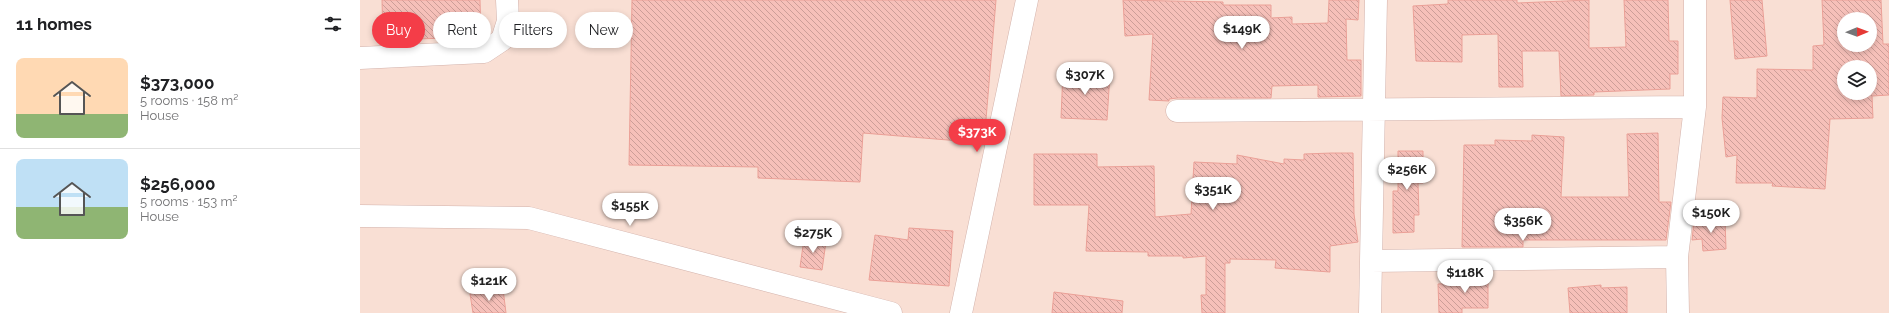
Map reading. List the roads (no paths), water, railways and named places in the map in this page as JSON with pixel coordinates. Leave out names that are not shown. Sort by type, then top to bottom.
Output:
[{"type":"street","points":[[360,58],[484,52],[502,40],[508,21],[507,0]]},
{"type":"street","points":[[960,313],[1027,0]]},
{"type":"street","points":[[1370,313],[1376,0]]},
{"type":"street","points":[[1678,313],[1677,257],[1696,107],[1695,0]]},
{"type":"street","points":[[1177,111],[1696,107]]},
{"type":"street","points":[[360,216],[529,218],[891,313]]},
{"type":"street","points":[[1371,261],[1677,257]]}]
